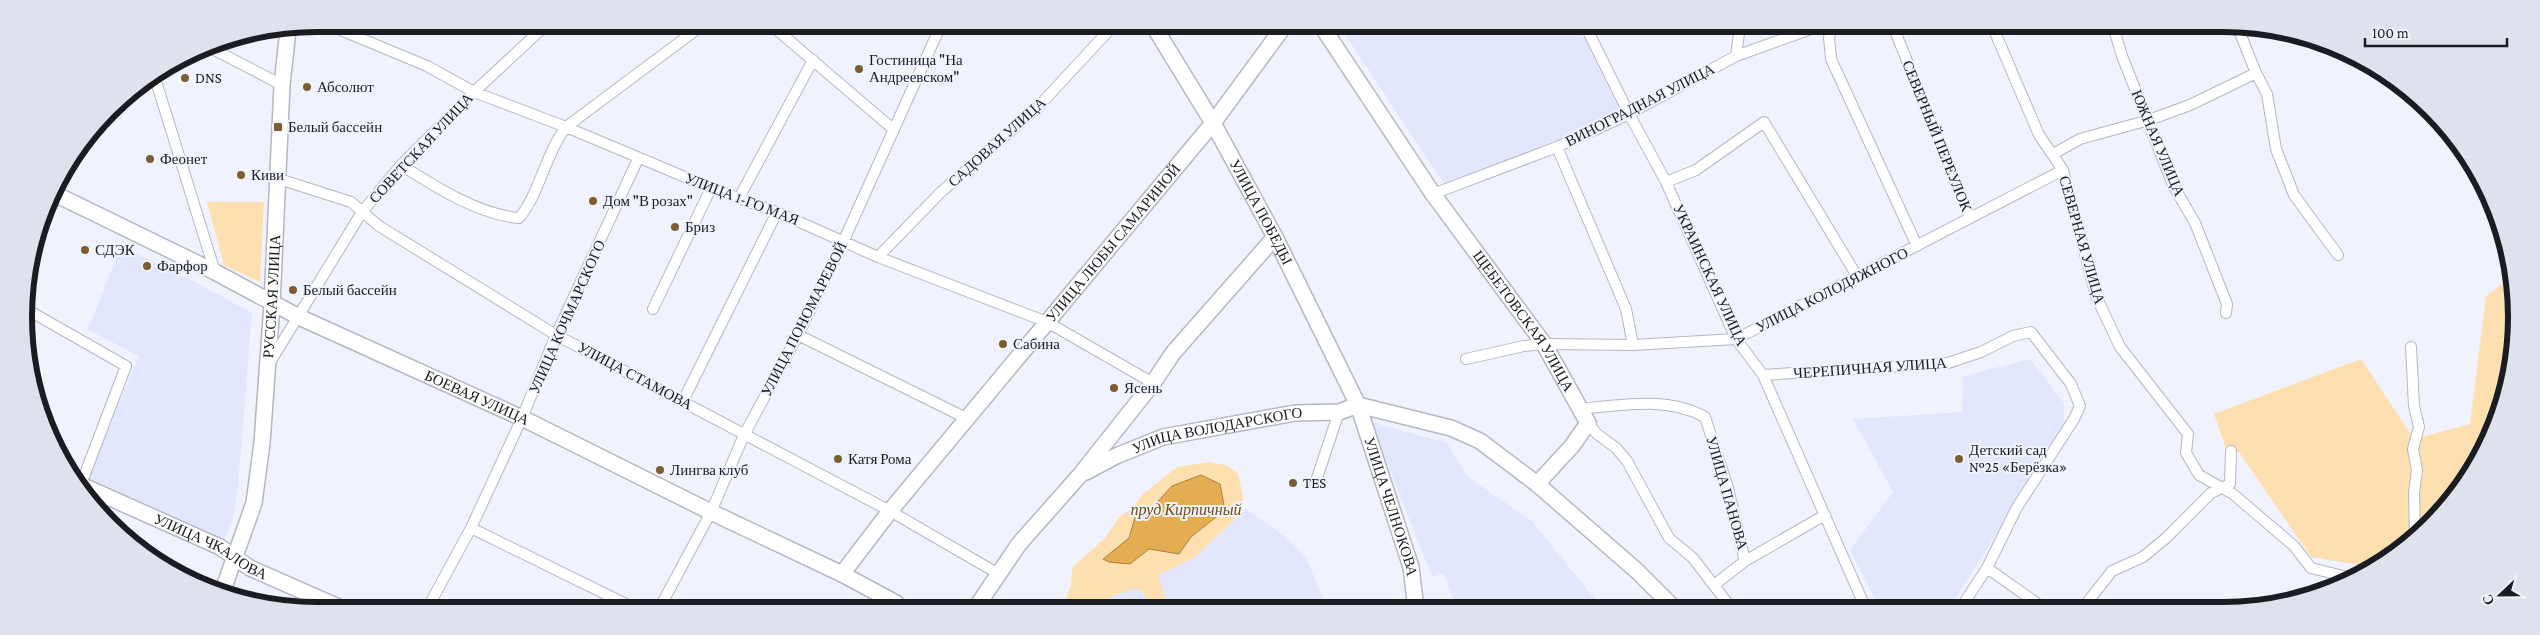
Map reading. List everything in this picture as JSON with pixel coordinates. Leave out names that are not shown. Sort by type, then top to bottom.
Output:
[{"type":"main road","name":"УЛИЦА ПОБЕДЫ","points":[[1157,32],[1213,123],[1275,237],[1358,405]]},
{"type":"main road","name":"УЛИЦА ЛЮБЫ САМАРИНОЙ","points":[[842,574],[890,511],[968,420],[1213,123],[1280,32]]},
{"type":"main road","name":"ЩЕБЕТОВСКАЯ УЛИЦА","points":[[1326,32],[1433,194],[1544,344],[1588,423]]},
{"type":"main road","name":"РУССКАЯ УЛИЦА","points":[[224,586],[254,503],[262,442],[272,304],[276,178],[282,84],[288,34]]},
{"type":"main road","name":"БОЕВАЯ УЛИЦА","points":[[60,196],[215,272],[272,304],[301,311],[711,512],[842,574],[894,602]]},
{"type":"main road","name":"УЛИЦА ВОЛОДАРСКОГО","points":[[979,602],[997,573],[1019,544],[1080,475],[1153,384],[1173,353],[1275,237]]},
{"type":"main road","name":"УЛИЦА ВОЛОДАРСКОГО","points":[[1080,475],[1116,456],[1163,437],[1294,413],[1339,412],[1358,405]]},
{"type":"main road","points":[[1358,405],[1451,428],[1480,442],[1537,484],[1638,571],[1668,602]]},
{"type":"main road","name":"УЛИЦА ЧЕЛНОКОВА","points":[[1358,405],[1411,567],[1415,602]]},
{"type":"main road","points":[[1537,484],[1572,446],[1588,423]]},
{"type":"main road","name":"УЛИЦА ЧКАЛОВА","points":[[91,491],[220,547],[233,558],[250,568],[327,602]]},
{"type":"street","name":"УЛИЦА 1-ГО МАЯ","points":[[345,32],[427,66],[474,92],[566,127],[710,188],[777,212],[844,240],[878,257],[1047,322],[1153,384]]},
{"type":"street","name":"СОВЕТСКАЯ УЛИЦА","points":[[268,365],[362,212],[401,165],[474,92],[538,32]]},
{"type":"street","points":[[401,165],[439,190],[502,217],[519,218],[528,208],[555,142],[566,127],[693,32]]},
{"type":"street","points":[[780,32],[893,129]]},
{"type":"street","name":"УЛИЦА ПОНОМАРЕВОЙ","points":[[663,602],[711,512],[744,434],[798,335],[844,240],[938,32]]},
{"type":"street","name":"САДОВАЯ УЛИЦА","points":[[878,257],[940,193],[1038,107],[1108,32]]},
{"type":"street","name":"УКРАИНСКАЯ УЛИЦА","points":[[1589,32],[1629,114],[1666,182],[1736,339],[1763,375],[1863,602]]},
{"type":"street","points":[[1736,56],[1739,32]]},
{"type":"street","name":"ВИНОГРАДНАЯ УЛИЦА","points":[[1433,194],[1557,147],[1629,114],[1736,56],[1802,32]]},
{"type":"street","points":[[1830,32],[1829,38],[1832,59],[1917,246]]},
{"type":"street","name":"СЕВЕРНЫЙ ПЕРЕУЛОК","points":[[1895,32],[1970,218]]},
{"type":"street","name":"СЕВЕРНАЯ УЛИЦА","points":[[1995,32],[2039,135],[2063,170],[2096,296],[2120,347],[2188,434],[2186,453],[2199,475],[2233,494],[2294,546],[2311,568],[2343,576]]},
{"type":"street","name":"ЮЖНАЯ УЛИЦА","points":[[2115,32],[2122,56],[2149,120],[2173,185],[2195,223],[2228,304],[2226,313]]},
{"type":"street","points":[[2240,33],[2256,74],[2267,94],[2276,149],[2294,195],[2338,256]]},
{"type":"street","points":[[217,51],[282,84]]},
{"type":"street","points":[[739,198],[814,60]]},
{"type":"street","points":[[2053,154],[2080,140],[2149,120],[2190,105],[2256,74]]},
{"type":"street","points":[[156,83],[215,272]]},
{"type":"street","points":[[1666,182],[1696,170],[1764,122],[1857,276]]},
{"type":"street","points":[[1557,147],[1626,309],[1633,345]]},
{"type":"street","name":"УЛИЦА КОЧМАРСКОГО","points":[[431,602],[471,528],[522,418],[556,335],[638,159]]},
{"type":"street","name":"УЛИЦА КОЛОДЯЖНОГО","points":[[1466,359],[1524,346],[1544,344],[1633,345],[1736,339],[2063,170]]},
{"type":"street","name":"УЛИЦА СТАМОВА","points":[[276,178],[351,202],[379,226],[556,335],[890,511],[997,573]]},
{"type":"street","points":[[653,309],[710,188]]},
{"type":"street","points":[[683,401],[777,212]]},
{"type":"street","points":[[32,313],[126,366],[83,479]]},
{"type":"street","name":"ЧЕРЕПИЧНАЯ УЛИЦА","points":[[1763,375],[1948,363],[1981,352],[2013,336],[2031,332],[2071,384],[2080,406],[2074,419],[2016,509],[1987,568]]},
{"type":"street","points":[[798,335],[968,420]]},
{"type":"street","points":[[2411,347],[2414,406],[2419,427],[2413,449],[2417,470],[2414,493],[2415,528]]},
{"type":"street","name":"УЛИЦА ПАНОВА","points":[[1580,409],[1634,403],[1690,408],[1705,416],[1728,488],[1746,560],[1714,584]]},
{"type":"street","points":[[1315,484],[1339,412]]},
{"type":"street","name":"ЩЕБЕТОВСКАЯ УЛИЦА","points":[[1588,423],[1597,434],[1616,448],[1627,461],[1669,538],[1693,558],[1727,602]]},
{"type":"street","points":[[2088,602],[2112,571],[2143,557],[2211,493],[2230,484],[2231,451]]},
{"type":"street","points":[[1746,560],[1825,515]]},
{"type":"street","points":[[471,528],[622,602]]},
{"type":"street","points":[[1965,602],[1987,568],[2035,602]]},
{"type":"shaded area","points":[[1346,32],[1581,32],[1622,114],[1445,185],[1346,36]]},
{"type":"shaded area","points":[[207,202],[264,202],[260,282],[224,265]]},
{"type":"shaded area","points":[[121,246],[199,284],[252,313],[238,488],[233,518],[225,539],[87,477],[139,356],[88,330]]},
{"type":"shaded area","points":[[2505,282],[2508,318],[2502,373],[2486,427],[2469,460],[2449,491],[2410,532],[2396,544],[2362,566],[2311,557],[2239,452],[2227,452],[2214,414],[2361,359],[2414,439],[2470,424],[2486,296]]},
{"type":"shaded area","name":"Детский сад №25 «Берёзка»","points":[[2030,359],[2064,403],[2064,426],[1953,602],[1876,602],[1850,550],[1893,492],[1853,419],[1962,412],[1963,376]]},
{"type":"shaded area","points":[[1371,422],[1447,443],[1468,477],[1532,521],[1597,602],[1454,602],[1444,573],[1432,577]]},
{"type":"shaded area","points":[[1209,462],[1226,465],[1238,473],[1243,498],[1239,515],[1194,558],[1158,575],[1165,599],[1162,602],[1148,602],[1142,590],[1134,589],[1113,596],[1104,602],[1080,602],[1075,600],[1065,602],[1071,585],[1072,568],[1105,538],[1120,516],[1132,509],[1142,495],[1177,467]],"holes":[[[1159,499],[1224,510],[1191,537],[1179,554],[1149,549],[1130,564],[1103,558],[1129,538],[1136,514],[1152,508]]]},
{"type":"shaded area","points":[[1246,509],[1284,536],[1306,557],[1324,602],[1102,602],[1194,558]]},
{"type":"water","name":"пруд Кирпичный","points":[[1201,475],[1220,484],[1225,510],[1191,537],[1179,554],[1149,549],[1130,564],[1109,562],[1103,559],[1129,538],[1136,514],[1152,508],[1172,486]]},
{"type":"place","name":"Гостиница \"На Андреевском\"","points":[[859,69]]},
{"type":"place","name":"DNS","points":[[185,78]]},
{"type":"place","name":"Абсолют","points":[[307,87]]},
{"type":"place","name":"Белый бассейн","points":[[278,127]]},
{"type":"place","name":"Феонет","points":[[150,159]]},
{"type":"place","name":"Киви","points":[[241,175]]},
{"type":"place","name":"Дом \"В розах\"","points":[[593,201]]},
{"type":"place","name":"Бриз","points":[[675,227]]},
{"type":"place","name":"СДЭК","points":[[85,250]]},
{"type":"place","name":"Фарфор","points":[[147,266]]},
{"type":"place","name":"Белый баcсейн","points":[[293,290]]},
{"type":"place","name":"Сабина","points":[[1003,344]]},
{"type":"place","name":"Ясень","points":[[1114,388]]},
{"type":"place","name":"Катя Рома","points":[[838,459]]},
{"type":"place","name":"Детский сад №25 «Берёзка»","points":[[1959,459]]},
{"type":"place","name":"Лингва клуб","points":[[660,470]]},
{"type":"place","name":"TES","points":[[1293,483]]}]
